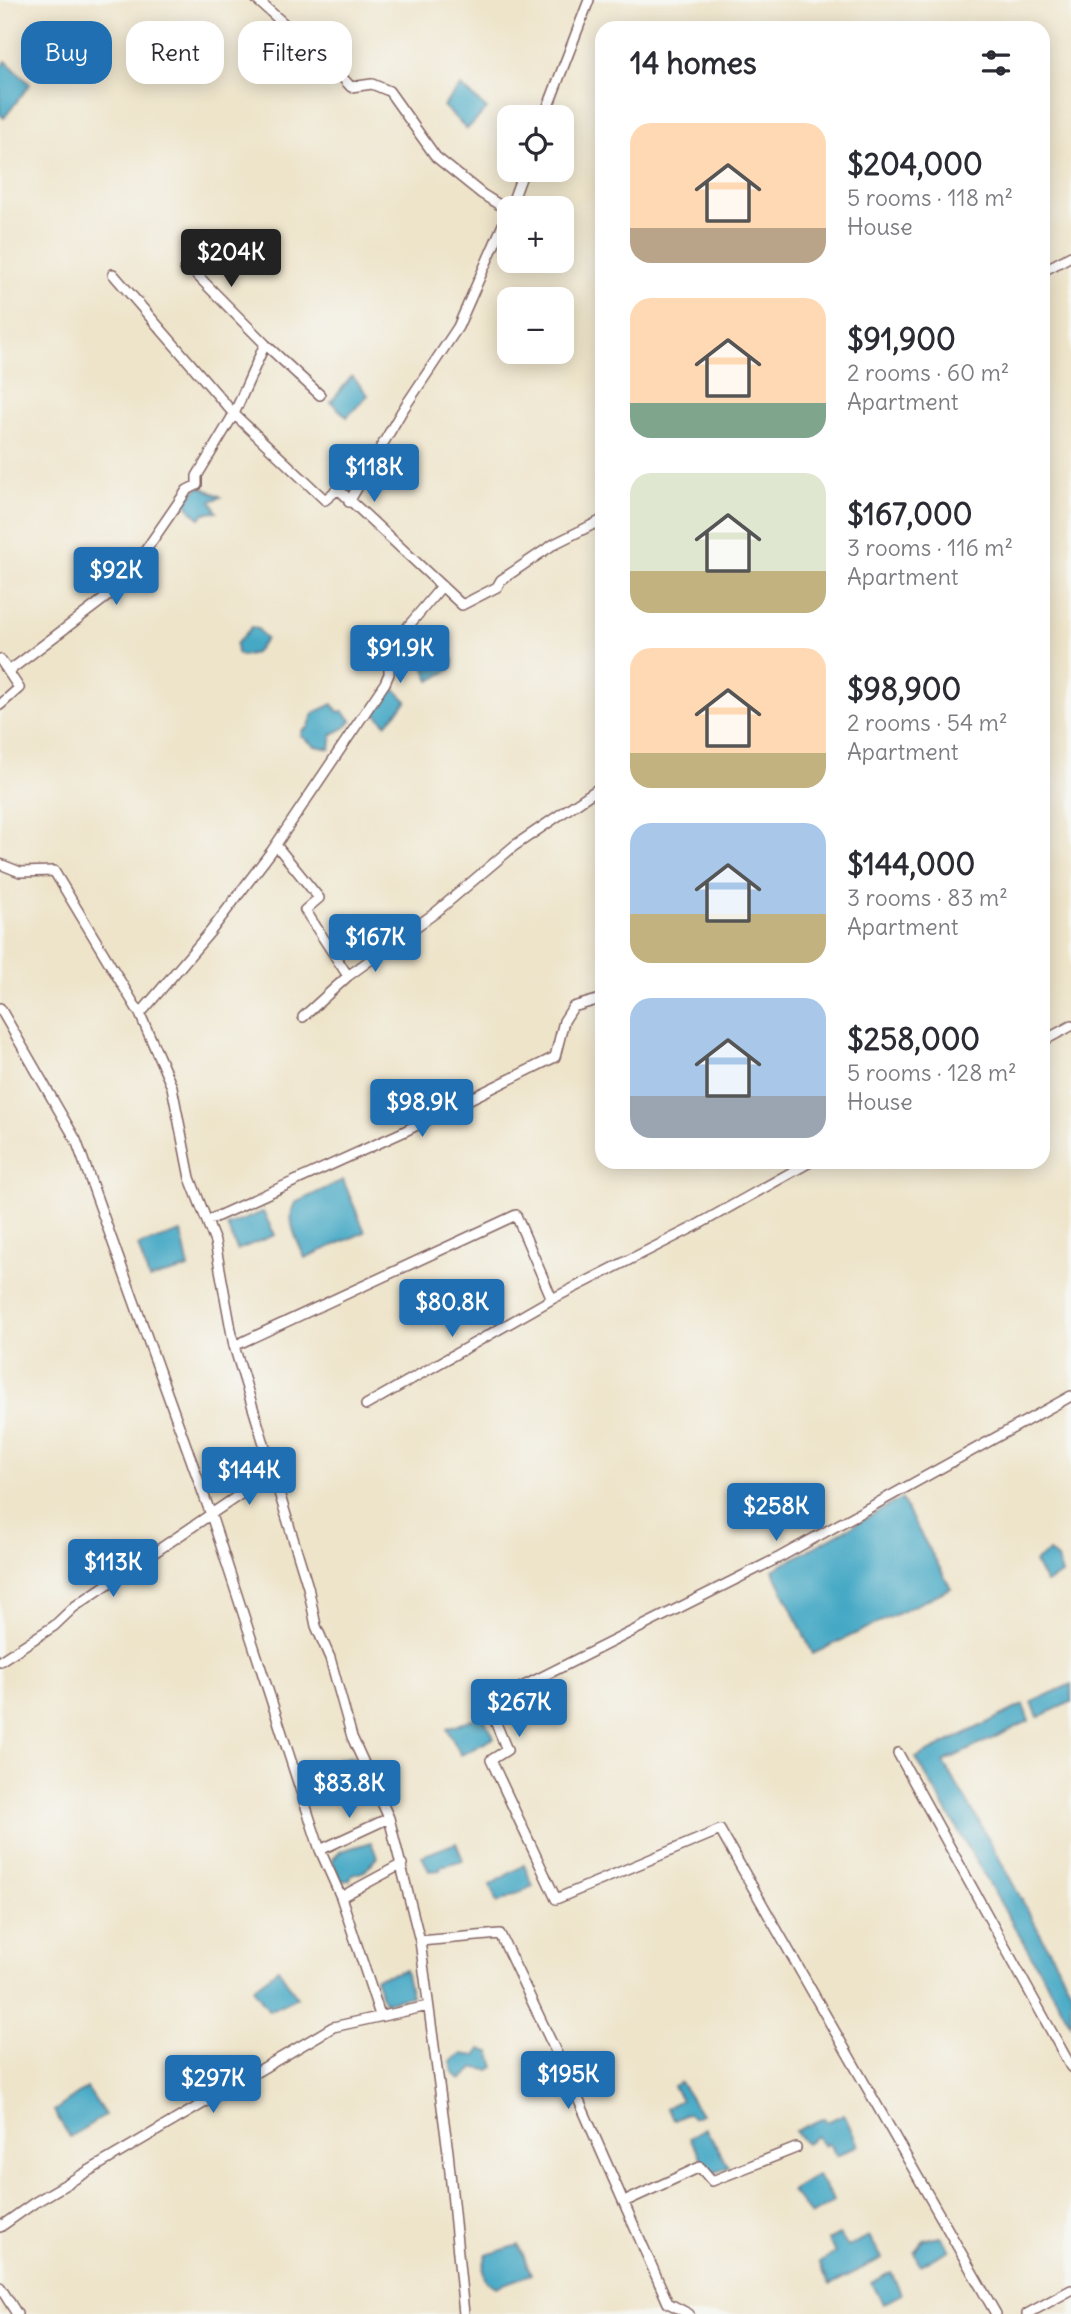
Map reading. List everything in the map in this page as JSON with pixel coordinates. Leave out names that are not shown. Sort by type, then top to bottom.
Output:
[{"type":"street","points":[[257,0],[330,64],[351,87],[372,84],[389,90],[436,157],[482,194],[497,203]]},
{"type":"street","points":[[549,105],[589,0]]},
{"type":"street","points":[[349,502],[402,411],[457,327],[497,239]]},
{"type":"street","points":[[1050,267],[1071,256]]},
{"type":"street","points":[[185,269],[190,268],[320,395]]},
{"type":"street","points":[[113,274],[234,414],[325,500],[338,489],[462,605],[496,587],[501,580],[554,544],[595,524]]},
{"type":"street","points":[[9,671],[121,586],[187,490],[197,485],[197,476],[234,414],[234,408],[265,344]]},
{"type":"street","points":[[141,1014],[210,932],[276,845],[384,683],[389,674],[389,649],[425,601],[442,586]]},
{"type":"street","points":[[0,659],[19,688],[0,705]]},
{"type":"street","points":[[303,1017],[348,976],[435,913],[514,846],[595,791]]},
{"type":"street","points":[[276,845],[319,898],[305,910],[348,976]]},
{"type":"street","points":[[0,864],[20,872],[54,871],[141,1014],[172,1087],[190,1178],[215,1242],[234,1346],[308,1587],[316,1626],[330,1658],[352,1737],[389,1818],[402,1864],[420,1941],[448,2152],[464,2314]]},
{"type":"street","points":[[207,1222],[401,1133],[555,1057],[564,1021],[573,1007],[595,1001]]},
{"type":"street","points":[[0,1008],[76,1140],[211,1515],[320,1850],[341,1898],[380,2015]]},
{"type":"street","points":[[1050,1037],[1071,1026]]},
{"type":"street","points":[[366,1405],[552,1299],[692,1228],[797,1169]]},
{"type":"street","points":[[234,1346],[516,1215],[552,1299]]},
{"type":"street","points":[[996,2314],[720,1829],[556,1899],[491,1760],[507,1750],[488,1704],[780,1558],[1071,1396]]},
{"type":"street","points":[[0,1661],[54,1626],[74,1607],[254,1485],[275,1477]]},
{"type":"street","points":[[898,1753],[1071,2067]]},
{"type":"street","points":[[320,1850],[389,1818]]},
{"type":"street","points":[[341,1898],[402,1864]]},
{"type":"street","points":[[420,1941],[500,1934],[672,2314]]},
{"type":"street","points":[[0,2227],[34,2203],[333,2027],[428,2006]]},
{"type":"street","points":[[624,2203],[700,2167],[712,2181],[796,2148]]},
{"type":"street","points":[[0,2287],[17,2314]]},
{"type":"street","points":[[1027,2314],[1071,2290]]},
{"type":"street","points":[[668,2302],[689,2314]]},
{"type":"water","points":[[6,61],[21,75],[21,84],[30,84],[4,118],[0,114],[0,68]]},
{"type":"water","points":[[461,86],[487,109],[467,129],[443,106]]},
{"type":"water","points":[[352,376],[368,395],[347,417],[331,402]]},
{"type":"water","points":[[200,486],[221,497],[211,501],[217,512],[204,513],[200,518],[192,512],[185,500]]},
{"type":"water","points":[[252,627],[258,629],[266,639],[255,653],[242,656],[237,653],[236,644]]},
{"type":"water","points":[[450,645],[454,667],[430,681],[421,658]]},
{"type":"water","points":[[388,690],[396,690],[407,701],[386,724],[375,713]]},
{"type":"water","points":[[333,704],[338,712],[343,711],[351,720],[346,727],[332,734],[330,749],[315,746],[301,736],[302,731],[308,728],[314,713]]},
{"type":"water","points":[[343,1180],[365,1232],[305,1258],[292,1224],[295,1203]]},
{"type":"water","points":[[263,1212],[275,1235],[237,1250],[227,1226]]},
{"type":"water","points":[[181,1232],[189,1268],[149,1279],[138,1246]]},
{"type":"water","points":[[901,1499],[951,1588],[813,1654],[773,1570]]},
{"type":"water","points":[[1049,1552],[1057,1559],[1062,1574],[1046,1583],[1034,1562]]},
{"type":"water","points":[[1071,1684],[1071,1702],[1038,1717],[1032,1702]]},
{"type":"water","points":[[1023,1705],[1029,1721],[943,1762],[977,1818],[1071,1990],[1071,2024],[916,1758]]},
{"type":"water","points":[[482,1715],[494,1738],[461,1755],[447,1729]]},
{"type":"water","points":[[351,1757],[357,1761],[364,1783],[355,1791],[331,1794],[323,1770],[337,1759]]},
{"type":"water","points":[[371,1842],[377,1857],[365,1871],[352,1875],[350,1880],[340,1881],[332,1860],[341,1851]]},
{"type":"water","points":[[456,1843],[463,1860],[441,1866],[440,1870],[429,1871],[422,1856]]},
{"type":"water","points":[[524,1865],[533,1886],[497,1903],[490,1885]]},
{"type":"water","points":[[278,1969],[297,1997],[269,2011],[253,1988]]},
{"type":"water","points":[[405,1970],[411,1996],[384,2002],[375,1978]]},
{"type":"water","points":[[480,2049],[490,2052],[495,2067],[490,2070],[475,2068],[461,2080],[453,2072],[451,2061],[461,2054],[477,2056]]},
{"type":"water","points":[[680,2082],[701,2114],[693,2118],[688,2113],[675,2120],[666,2108],[681,2100],[673,2086]]},
{"type":"water","points":[[87,2088],[105,2115],[70,2137],[54,2111]]},
{"type":"water","points":[[844,2114],[858,2145],[837,2156],[828,2143],[824,2146],[816,2136],[806,2143],[795,2131],[824,2118],[827,2122]]},
{"type":"water","points":[[705,2128],[729,2167],[711,2174],[690,2138]]},
{"type":"water","points":[[817,2175],[834,2201],[811,2215],[791,2191]]},
{"type":"water","points":[[839,2234],[848,2247],[869,2236],[882,2258],[830,2285],[819,2263],[835,2253],[828,2240]]},
{"type":"water","points":[[940,2236],[950,2250],[920,2265],[914,2252],[924,2240]]},
{"type":"water","points":[[519,2245],[531,2274],[496,2287],[485,2280],[483,2270],[486,2255]]},
{"type":"water","points":[[891,2272],[901,2294],[883,2304],[872,2283]]}]
